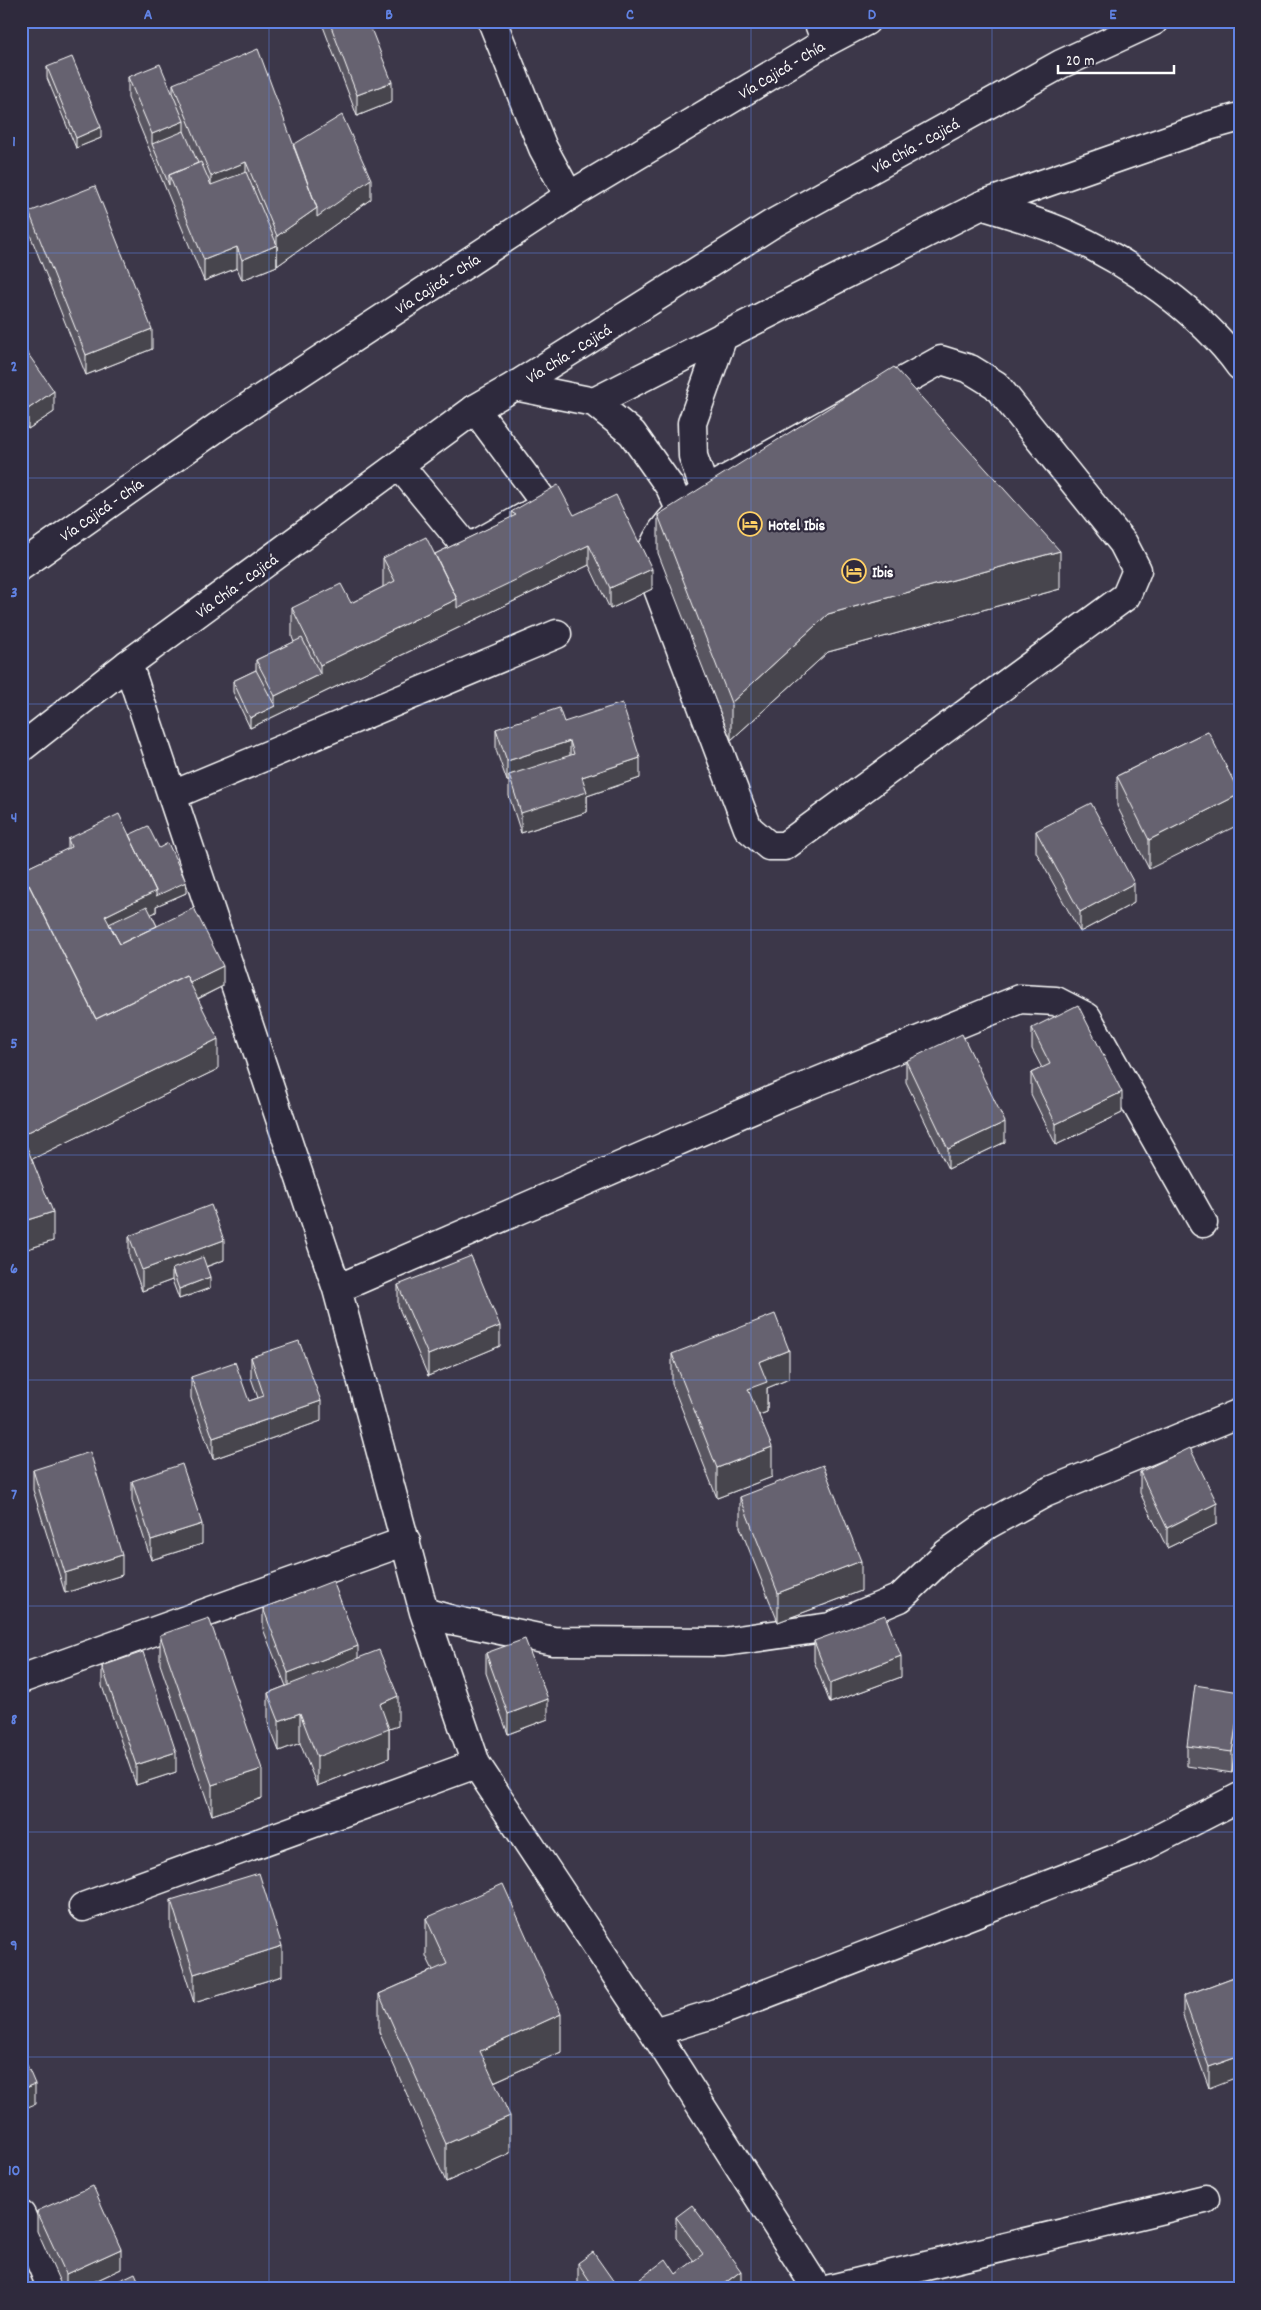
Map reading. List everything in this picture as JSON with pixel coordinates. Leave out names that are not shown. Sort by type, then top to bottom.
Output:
[{"type":"main road","points":[[492,21],[543,148],[569,196]]},
{"type":"main road","name":"Vía Cajicá - Chía","points":[[21,566],[218,426],[822,32],[866,21]]},
{"type":"main road","name":"Vía Chía - Cajicá","points":[[21,748],[128,664],[475,409],[515,386],[772,224],[1061,64],[1154,21]]},
{"type":"main road","points":[[594,402],[982,205],[1208,126],[1240,117]]},
{"type":"main road","points":[[982,205],[1068,234],[1131,268],[1187,310],[1240,366]]},
{"type":"main road","points":[[705,491],[693,456],[692,423],[723,336]]},
{"type":"main road","points":[[941,360],[970,369],[996,385],[1123,543],[1137,570],[1126,596],[784,846],[770,846],[748,828],[648,562],[653,543],[680,509],[705,491],[941,360]]},
{"type":"main road","points":[[515,386],[594,402],[632,433],[670,487],[680,509]]},
{"type":"main road","points":[[399,465],[463,543],[468,545],[475,545],[539,509],[541,498],[475,409]]},
{"type":"main road","points":[[173,795],[557,634]]},
{"type":"main road","points":[[128,664],[337,1289],[424,1612],[476,1764],[654,2032],[817,2289]]},
{"type":"main road","points":[[337,1289],[777,1098],[1020,998],[1056,1001],[1087,1017],[1203,1223]]},
{"type":"main road","points":[[424,1612],[452,1620],[553,1641],[724,1642],[830,1627],[900,1598],[946,1554],[987,1525],[1045,1493],[1240,1413]]},
{"type":"main road","points":[[21,1679],[406,1541]]},
{"type":"main road","points":[[83,1907],[476,1764]]},
{"type":"main road","points":[[654,2032],[725,2010],[1133,1852],[1240,1797]]},
{"type":"main road","points":[[830,2289],[1205,2199]]},
{"type":"main road","points":[[21,2215],[52,2289]]},
{"type":"building","points":[[329,21],[368,21],[392,82],[357,95]]},
{"type":"building","points":[[258,49],[317,208],[277,236],[246,162],[211,176],[173,84]]},
{"type":"building","points":[[72,57],[101,127],[76,138],[47,67]]},
{"type":"building","points":[[160,64],[184,121],[152,134],[128,77]]},
{"type":"building","points":[[342,115],[371,179],[317,217],[317,208],[293,145]]},
{"type":"building","points":[[184,131],[198,163],[169,175],[169,185],[152,144]]},
{"type":"building","points":[[201,162],[211,185],[246,172],[277,245],[242,260],[237,247],[204,260],[169,175]]},
{"type":"building","points":[[95,186],[152,329],[86,355],[29,212]]},
{"type":"building","points":[[21,344],[54,391],[28,409],[21,399]]},
{"type":"building","name":"Ibis","points":[[894,367],[1060,551],[828,614],[731,703],[658,515]]},
{"type":"building","points":[[558,485],[574,515],[616,495],[652,569],[610,588],[589,545],[457,608],[457,599],[435,554],[516,515],[511,512]]},
{"type":"building","points":[[426,537],[457,599],[320,665],[292,608],[341,584],[351,603],[395,581],[383,558]]},
{"type":"building","points":[[302,638],[320,674],[275,696],[256,660]]},
{"type":"building","points":[[256,670],[275,706],[250,718],[233,681]]},
{"type":"building","points":[[622,703],[640,758],[582,777],[587,792],[521,813],[509,775],[574,754],[570,741],[507,761],[496,729],[559,708],[564,722]]},
{"type":"building","points":[[1208,731],[1240,794],[1149,840],[1117,776]]},
{"type":"building","points":[[1091,803],[1134,883],[1080,912],[1036,831]]},
{"type":"building","points":[[119,814],[156,891],[105,916],[120,944],[194,908],[223,966],[190,982],[186,975],[96,1019],[29,885],[25,886],[21,878],[21,871],[71,847],[68,839]]},
{"type":"building","points":[[148,826],[159,848],[168,843],[186,882],[156,896],[156,891],[129,835]]},
{"type":"building","points":[[29,885],[96,1019],[186,975],[218,1039],[22,1135],[53,1212],[21,1222],[21,888]]},
{"type":"building","points":[[147,906],[157,926],[120,944],[109,924]]},
{"type":"building","points":[[1078,1005],[1122,1092],[1056,1124],[1031,1073],[1050,1064],[1032,1028]]},
{"type":"building","points":[[962,1034],[1005,1122],[948,1149],[906,1061]]},
{"type":"building","points":[[211,1205],[224,1240],[142,1270],[129,1236]]},
{"type":"building","points":[[471,1256],[500,1326],[428,1355],[398,1285]]},
{"type":"building","points":[[203,1257],[210,1277],[179,1289],[172,1269]]},
{"type":"building","points":[[775,1314],[789,1350],[759,1362],[767,1382],[748,1389],[772,1447],[717,1468],[672,1354]]},
{"type":"building","points":[[299,1341],[321,1401],[213,1438],[191,1377],[235,1362],[249,1401],[264,1396],[251,1357]]},
{"type":"building","points":[[1190,1448],[1217,1503],[1167,1528],[1140,1472]]},
{"type":"building","points":[[90,1452],[122,1555],[65,1573],[33,1470]]},
{"type":"building","points":[[182,1464],[202,1524],[151,1540],[132,1481]]},
{"type":"building","points":[[823,1465],[861,1561],[778,1593],[740,1497]]},
{"type":"building","points":[[333,1581],[358,1646],[288,1673],[263,1608]]},
{"type":"building","points":[[885,1615],[901,1656],[830,1683],[814,1641]]},
{"type":"building","points":[[209,1618],[262,1769],[212,1785],[160,1635]]},
{"type":"building","points":[[525,1639],[548,1699],[508,1714],[486,1653]]},
{"type":"building","points":[[379,1650],[398,1696],[380,1704],[389,1729],[317,1757],[300,1713],[279,1721],[268,1693]]},
{"type":"building","points":[[143,1652],[176,1752],[136,1765],[102,1666]]},
{"type":"building","points":[[1195,1685],[1240,1692],[1232,1752],[1187,1746]]},
{"type":"building","points":[[259,1873],[282,1946],[194,1974],[171,1900]]},
{"type":"building","points":[[503,1884],[561,2014],[480,2051],[510,2116],[446,2144],[379,1994],[447,1964],[426,1918]]},
{"type":"building","points":[[1234,1977],[1240,1992],[1240,2056],[1209,2067],[1183,1996]]},
{"type":"building","points":[[21,2051],[35,2084],[21,2090]]},
{"type":"building","points":[[93,2186],[121,2249],[66,2274],[37,2211]]},
{"type":"building","points":[[692,2205],[741,2271],[717,2289],[647,2289],[640,2279],[666,2259],[676,2274],[703,2254],[676,2217]]},
{"type":"building","points":[[593,2252],[619,2289],[595,2289],[578,2263]]},
{"type":"building","points":[[135,2273],[142,2289],[101,2289]]},
{"type":"place","name":"Hotel Ibis","points":[[750,524]]},
{"type":"place","name":"Ibis","points":[[854,571]]}]
